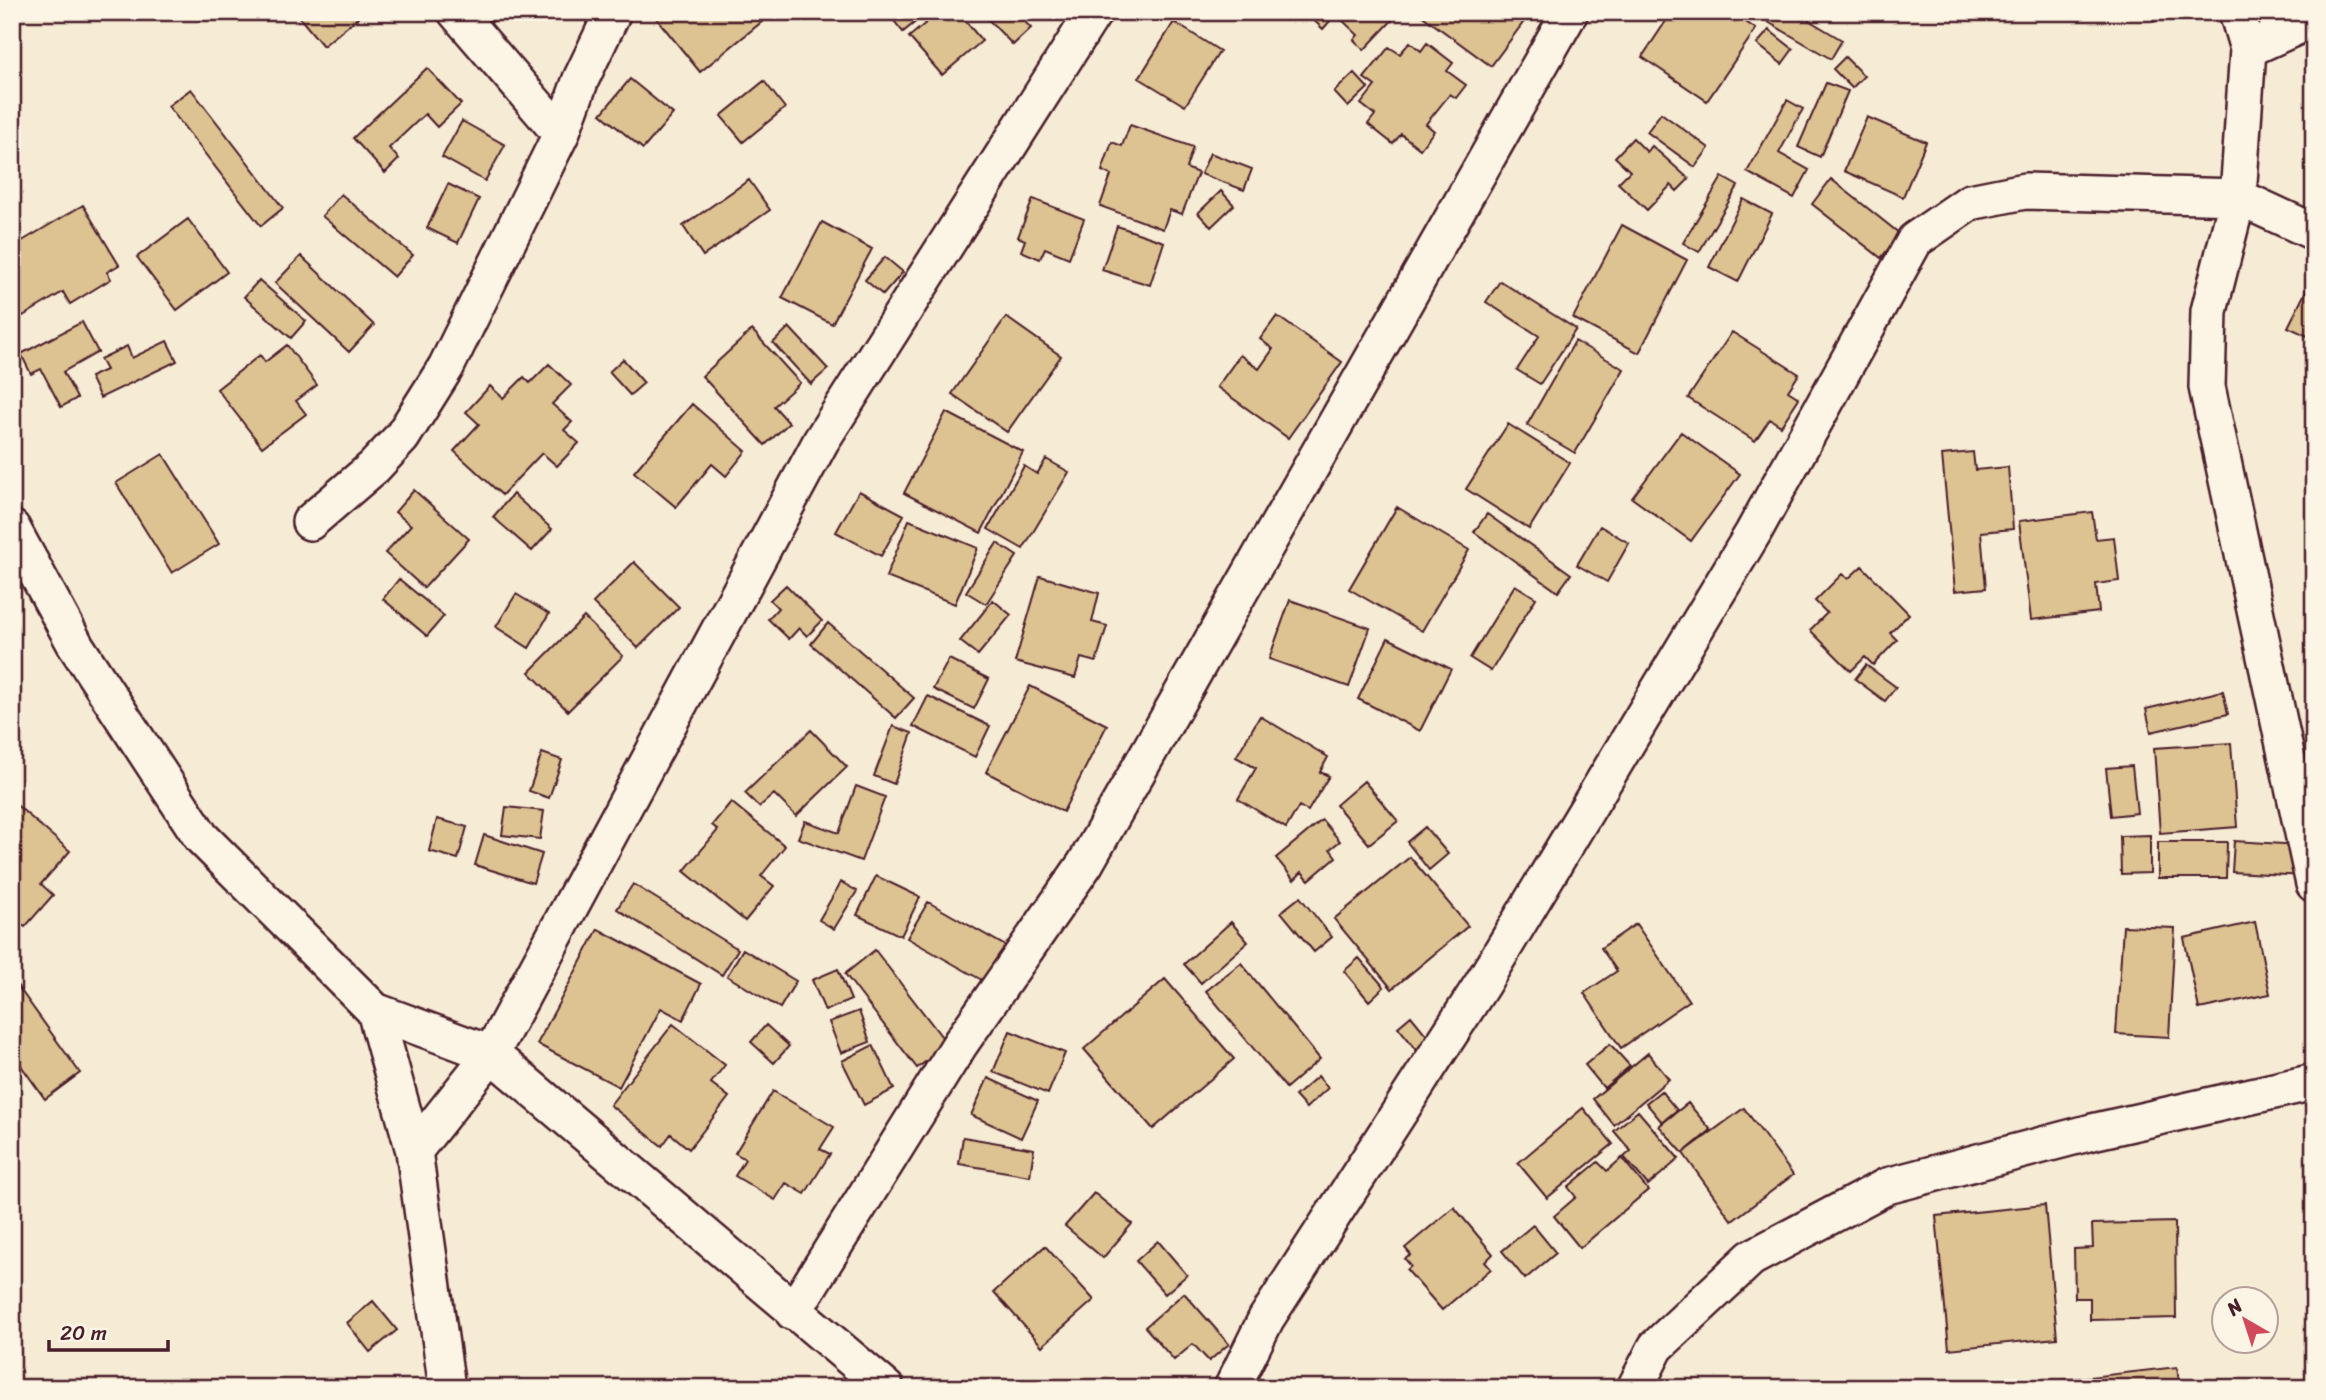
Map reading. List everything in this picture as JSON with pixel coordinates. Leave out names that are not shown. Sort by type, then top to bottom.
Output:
[{"type":"street","points":[[456,12],[561,134]]},
{"type":"street","points":[[310,522],[374,467],[402,437],[446,367],[561,134],[582,79],[613,12]]},
{"type":"street","points":[[414,1150],[491,1054],[821,442],[1094,12]]},
{"type":"street","points":[[793,1312],[960,1044],[1085,864],[1570,12]]},
{"type":"street","points":[[2237,12],[2248,50],[2238,197],[2209,311],[2207,387],[2314,884]]},
{"type":"street","points":[[2248,50],[2314,19]]},
{"type":"street","points":[[1232,1388],[1266,1319],[1482,984],[1753,533],[1915,240],[1970,202],[2025,191],[2238,197],[2314,232]]},
{"type":"street","points":[[12,528],[76,646],[201,837],[375,1011],[491,1054],[886,1388]]},
{"type":"street","points":[[375,1011],[414,1150],[447,1388]]},
{"type":"street","points":[[1635,1388],[1656,1347],[1751,1258],[1887,1186],[2092,1132],[2314,1082]]},
{"type":"building","points":[[193,12],[209,12],[200,20]]},
{"type":"building","points":[[295,12],[365,12],[323,46]]},
{"type":"building","points":[[484,12],[504,12],[492,22]]},
{"type":"building","points":[[766,12],[769,16],[700,72],[653,14]]},
{"type":"building","points":[[887,12],[928,12],[903,32]]},
{"type":"building","points":[[939,12],[958,12],[982,41],[942,75],[909,37]]},
{"type":"building","points":[[981,12],[1015,12],[1031,28],[1013,45]]},
{"type":"building","points":[[1305,12],[1338,12],[1323,29]]},
{"type":"building","points":[[1348,12],[1400,12],[1364,50],[1354,40],[1358,35],[1341,19]]},
{"type":"building","points":[[1417,12],[1531,12],[1491,66]]},
{"type":"building","points":[[1672,12],[1731,12],[1756,29],[1707,101],[1642,57]]},
{"type":"building","points":[[1774,12],[1795,12],[1842,40],[1831,59],[1768,22]]},
{"type":"building","points":[[2150,12],[2178,12],[2153,22]]},
{"type":"building","points":[[1174,22],[1220,51],[1185,106],[1139,78]]},
{"type":"building","points":[[1769,30],[1793,49],[1782,64],[1757,44]]},
{"type":"building","points":[[1410,42],[1421,51],[1427,43],[1453,63],[1447,71],[1466,85],[1456,98],[1450,94],[1426,124],[1434,131],[1420,149],[1401,134],[1393,144],[1368,124],[1375,115],[1361,104],[1375,86],[1364,78],[1389,47],[1400,54]]},
{"type":"building","points":[[1845,57],[1864,76],[1852,88],[1833,69]]},
{"type":"building","points":[[427,68],[461,104],[437,127],[425,114],[389,148],[399,159],[385,173],[353,138]]},
{"type":"building","points":[[1354,73],[1368,88],[1348,107],[1334,92]]},
{"type":"building","points":[[630,79],[673,114],[643,149],[601,114]]},
{"type":"building","points":[[764,81],[785,108],[743,142],[721,116]]},
{"type":"building","points":[[1826,83],[1848,91],[1820,157],[1798,147]]},
{"type":"building","points":[[191,89],[283,208],[261,226],[168,106]]},
{"type":"building","points":[[1787,100],[1803,109],[1779,153],[1809,170],[1794,198],[1747,172]]},
{"type":"building","points":[[1661,113],[1709,148],[1695,167],[1647,132]]},
{"type":"building","points":[[1867,117],[1926,142],[1903,197],[1844,171]]},
{"type":"building","points":[[462,121],[505,145],[485,181],[442,157]]},
{"type":"building","points":[[1130,125],[1193,147],[1186,168],[1198,173],[1182,214],[1170,210],[1163,229],[1100,206],[1111,175],[1102,171],[1112,142],[1122,146]]},
{"type":"building","points":[[1633,138],[1647,152],[1652,146],[1689,179],[1677,191],[1671,185],[1647,210],[1618,183],[1630,171],[1615,157]]},
{"type":"building","points":[[1210,153],[1252,169],[1244,190],[1201,174]]},
{"type":"building","points":[[1722,177],[1738,186],[1699,252],[1683,243]]},
{"type":"building","points":[[1831,179],[1900,234],[1881,258],[1812,204]]},
{"type":"building","points":[[749,180],[770,210],[703,256],[683,226]]},
{"type":"building","points":[[448,184],[479,199],[458,243],[427,228]]},
{"type":"building","points":[[1221,191],[1234,205],[1211,227],[1198,213]]},
{"type":"building","points":[[341,194],[413,255],[394,277],[322,216]]},
{"type":"building","points":[[1033,199],[1084,219],[1069,258],[1045,248],[1040,259],[1021,251],[1025,240],[1018,237]]},
{"type":"building","points":[[1743,199],[1772,214],[1738,282],[1709,267]]},
{"type":"building","points":[[83,205],[119,265],[107,272],[111,279],[70,304],[63,292],[23,316],[12,298],[12,247]]},
{"type":"building","points":[[188,219],[227,272],[177,310],[137,257]]},
{"type":"building","points":[[822,222],[872,249],[832,324],[782,298]]},
{"type":"building","points":[[1622,225],[1687,260],[1639,353],[1573,318]]},
{"type":"building","points":[[1117,226],[1164,242],[1150,285],[1102,270]]},
{"type":"building","points":[[301,256],[374,325],[349,352],[275,283]]},
{"type":"building","points":[[885,257],[903,272],[883,295],[865,280]]},
{"type":"building","points":[[2314,275],[2314,339],[2288,327]]},
{"type":"building","points":[[259,280],[306,321],[291,338],[244,297]]},
{"type":"building","points":[[1500,281],[1576,329],[1540,384],[1517,370],[1539,336],[1486,302]]},
{"type":"building","points":[[1277,316],[1342,362],[1288,438],[1217,387],[1240,355],[1259,369],[1273,349],[1260,339]]},
{"type":"building","points":[[1006,317],[1061,356],[1007,432],[952,394]]},
{"type":"building","points":[[82,322],[98,352],[63,372],[77,398],[61,407],[41,369],[31,374],[21,354]]},
{"type":"building","points":[[789,327],[828,369],[811,384],[773,343]]},
{"type":"building","points":[[752,330],[800,383],[774,406],[789,423],[765,445],[702,376]]},
{"type":"building","points":[[1732,332],[1799,374],[1788,391],[1799,398],[1781,426],[1770,419],[1755,441],[1688,398]]},
{"type":"building","points":[[167,341],[177,361],[100,398],[90,377],[106,370],[100,359],[127,346],[132,358]]},
{"type":"building","points":[[1575,341],[1624,369],[1575,453],[1527,425]]},
{"type":"building","points":[[287,345],[317,385],[296,401],[306,414],[262,447],[217,389],[260,355],[265,362]]},
{"type":"building","points":[[623,359],[644,383],[630,395],[609,372]]},
{"type":"building","points":[[549,364],[571,385],[552,404],[572,422],[564,430],[579,443],[557,466],[542,453],[502,495],[454,451],[479,424],[466,412],[490,386],[503,398],[524,377],[530,383]]},
{"type":"building","points":[[692,404],[746,451],[726,476],[712,464],[676,507],[634,472]]},
{"type":"building","points":[[946,412],[1023,452],[981,533],[904,493]]},
{"type":"building","points":[[1508,424],[1570,463],[1529,529],[1466,489]]},
{"type":"building","points":[[1681,432],[1740,474],[1691,541],[1632,498]]},
{"type":"building","points":[[1973,452],[1975,470],[2008,467],[2013,529],[1981,532],[1986,588],[1955,591],[1942,455]]},
{"type":"building","points":[[163,454],[219,544],[172,573],[116,483]]},
{"type":"building","points":[[1046,459],[1069,472],[1023,549],[988,529],[1024,466],[1037,474]]},
{"type":"building","points":[[414,490],[469,539],[424,588],[385,553],[411,525],[395,512]]},
{"type":"building","points":[[859,491],[904,515],[881,556],[836,532]]},
{"type":"building","points":[[513,494],[552,529],[532,551],[493,517]]},
{"type":"building","points":[[1397,507],[1469,550],[1422,631],[1349,589]]},
{"type":"building","points":[[2092,512],[2096,539],[2114,537],[2119,581],[2096,584],[2099,612],[2031,620],[2019,521]]},
{"type":"building","points":[[1487,514],[1571,574],[1558,592],[1474,532]]},
{"type":"building","points":[[909,520],[978,548],[955,604],[886,577]]},
{"type":"building","points":[[1600,526],[1629,543],[1607,582],[1577,565]]},
{"type":"building","points":[[997,543],[1017,556],[986,604],[966,592]]},
{"type":"building","points":[[634,562],[679,607],[638,648],[593,603]]},
{"type":"building","points":[[1862,566],[1909,614],[1890,633],[1897,640],[1873,665],[1865,657],[1851,671],[1810,630],[1827,613],[1815,601],[1842,574],[1848,579]]},
{"type":"building","points":[[1040,576],[1099,593],[1092,622],[1107,626],[1096,662],[1081,658],[1075,678],[1015,662]]},
{"type":"building","points":[[399,579],[444,616],[427,636],[383,599]]},
{"type":"building","points":[[786,585],[822,621],[807,636],[799,628],[789,639],[768,619],[778,608],[770,600]]},
{"type":"building","points":[[1515,585],[1536,598],[1491,671],[1470,658]]},
{"type":"building","points":[[516,594],[549,614],[529,648],[496,627]]},
{"type":"building","points":[[993,600],[1011,615],[978,655],[960,641]]},
{"type":"building","points":[[1290,600],[1370,628],[1349,687],[1269,659]]},
{"type":"building","points":[[584,617],[623,656],[568,711],[529,672]]},
{"type":"building","points":[[828,623],[914,698],[896,718],[811,644]]},
{"type":"building","points":[[1388,638],[1451,669],[1420,731],[1358,699]]},
{"type":"building","points":[[949,659],[989,679],[974,709],[933,689]]},
{"type":"building","points":[[1866,665],[1896,687],[1885,701],[1855,679]]},
{"type":"building","points":[[1030,686],[1107,725],[1063,812],[986,772]]},
{"type":"building","points":[[2223,691],[2228,714],[2151,732],[2146,709]]},
{"type":"building","points":[[928,696],[990,726],[975,757],[913,726]]},
{"type":"building","points":[[1260,716],[1328,757],[1320,772],[1329,776],[1308,811],[1299,806],[1286,828],[1238,799],[1256,768],[1236,757]]},
{"type":"building","points":[[893,726],[912,733],[894,784],[874,776]]},
{"type":"building","points":[[811,730],[847,767],[796,816],[774,794],[759,807],[745,793]]},
{"type":"building","points":[[2231,743],[2237,827],[2160,833],[2154,748]]},
{"type":"building","points":[[542,753],[562,760],[549,798],[529,791]]},
{"type":"building","points":[[2132,766],[2137,813],[2111,816],[2106,768]]},
{"type":"building","points":[[1364,781],[1398,821],[1369,844],[1336,805]]},
{"type":"building","points":[[856,786],[885,797],[861,861],[798,838],[805,821],[839,833]]},
{"type":"building","points":[[12,801],[70,851],[41,884],[53,895],[25,927],[12,918]]},
{"type":"building","points":[[731,802],[785,846],[761,876],[774,886],[745,921],[684,871],[718,830],[712,825]]},
{"type":"building","points":[[506,807],[544,811],[540,839],[502,835]]},
{"type":"building","points":[[437,819],[467,827],[458,859],[429,851]]},
{"type":"building","points":[[1322,820],[1340,841],[1330,849],[1336,857],[1309,880],[1302,872],[1294,880],[1276,858]]},
{"type":"building","points":[[1425,827],[1448,854],[1429,870],[1407,842]]},
{"type":"building","points":[[484,835],[542,854],[533,883],[475,865]]},
{"type":"building","points":[[2150,835],[2150,873],[2121,874],[2120,836]]},
{"type":"building","points":[[2234,841],[2302,845],[2304,876],[2232,872]]},
{"type":"building","points":[[2158,842],[2227,842],[2226,878],[2158,878]]},
{"type":"building","points":[[1410,857],[1468,926],[1392,989],[1334,919]]},
{"type":"building","points":[[876,876],[920,897],[901,936],[857,915]]},
{"type":"building","points":[[841,882],[857,891],[834,929],[819,920]]},
{"type":"building","points":[[633,884],[738,949],[722,975],[617,909]]},
{"type":"building","points":[[1300,897],[1332,937],[1314,952],[1281,912]]},
{"type":"building","points":[[928,902],[1016,952],[996,988],[907,938]]},
{"type":"building","points":[[1231,922],[1248,942],[1201,983],[1184,964]]},
{"type":"building","points":[[2255,922],[2270,994],[2199,1009],[2184,938]]},
{"type":"building","points":[[1636,924],[1689,1001],[1621,1048],[1584,993],[1617,971],[1601,948]]},
{"type":"building","points":[[2123,926],[2175,928],[2169,1037],[2116,1034]]},
{"type":"building","points":[[598,929],[701,984],[683,1020],[661,1008],[619,1087],[537,1044]]},
{"type":"building","points":[[743,949],[796,981],[780,1008],[727,976]]},
{"type":"building","points":[[875,950],[948,1045],[917,1068],[845,974]]},
{"type":"building","points":[[1359,958],[1384,987],[1369,1001],[1344,971]]},
{"type":"building","points":[[1241,963],[1320,1059],[1286,1088],[1206,991]]},
{"type":"building","points":[[838,969],[851,1000],[825,1011],[812,980]]},
{"type":"building","points":[[1165,979],[1234,1059],[1153,1129],[1084,1049]]},
{"type":"building","points":[[14,981],[80,1073],[45,1099],[12,1053]]},
{"type":"building","points":[[859,1011],[870,1042],[841,1053],[829,1022]]},
{"type":"building","points":[[1411,1016],[1433,1043],[1420,1054],[1398,1027]]},
{"type":"building","points":[[673,1024],[725,1065],[711,1083],[729,1097],[689,1149],[671,1134],[662,1146],[610,1105]]},
{"type":"building","points":[[766,1025],[789,1046],[774,1063],[751,1042]]},
{"type":"building","points":[[1010,1031],[1065,1053],[1048,1094],[993,1072]]},
{"type":"building","points":[[1610,1044],[1630,1066],[1604,1088],[1585,1065]]},
{"type":"building","points":[[873,1045],[894,1089],[864,1105],[842,1061]]},
{"type":"building","points":[[1648,1053],[1669,1079],[1614,1125],[1593,1099]]},
{"type":"building","points":[[1318,1076],[1328,1088],[1306,1108],[1295,1096]]},
{"type":"building","points":[[988,1078],[1038,1101],[1021,1138],[971,1115]]},
{"type":"building","points":[[773,1091],[834,1127],[820,1149],[830,1154],[805,1194],[786,1183],[775,1200],[735,1176],[745,1159],[735,1153]]},
{"type":"building","points":[[1661,1091],[1677,1110],[1662,1122],[1646,1103]]},
{"type":"building","points":[[1688,1103],[1711,1130],[1683,1153],[1659,1126]]},
{"type":"building","points":[[1583,1108],[1613,1144],[1547,1198],[1518,1163]]},
{"type":"building","points":[[1744,1108],[1793,1175],[1732,1221],[1683,1153]]},
{"type":"building","points":[[1638,1111],[1679,1159],[1648,1185],[1624,1157],[1631,1151],[1614,1131]]},
{"type":"building","points":[[963,1137],[1034,1149],[1030,1176],[959,1164]]},
{"type":"building","points":[[1622,1158],[1648,1190],[1580,1248],[1554,1216],[1576,1197],[1568,1187],[1598,1162],[1607,1171]]},
{"type":"building","points":[[1094,1193],[1132,1224],[1103,1258],[1065,1226]]},
{"type":"building","points":[[2045,1205],[2057,1338],[1949,1349],[1936,1216]]},
{"type":"building","points":[[1454,1207],[1493,1254],[1485,1262],[1491,1269],[1442,1310],[1407,1270],[1411,1266],[1405,1259],[1411,1255],[1405,1248]]},
{"type":"building","points":[[2175,1222],[2176,1318],[2090,1320],[2090,1298],[2075,1298],[2074,1249],[2093,1248],[2092,1224]]},
{"type":"building","points":[[1533,1225],[1556,1253],[1525,1279],[1502,1251]]},
{"type":"building","points":[[1158,1241],[1187,1275],[1165,1294],[1136,1261]]},
{"type":"building","points":[[1045,1246],[1094,1300],[1042,1346],[994,1292]]},
{"type":"building","points":[[1184,1293],[1229,1344],[1209,1361],[1193,1344],[1174,1360],[1145,1327]]},
{"type":"building","points":[[373,1301],[397,1330],[370,1352],[347,1323]]},
{"type":"building","points":[[2177,1367],[2180,1388],[2019,1388],[2019,1385]]}]
